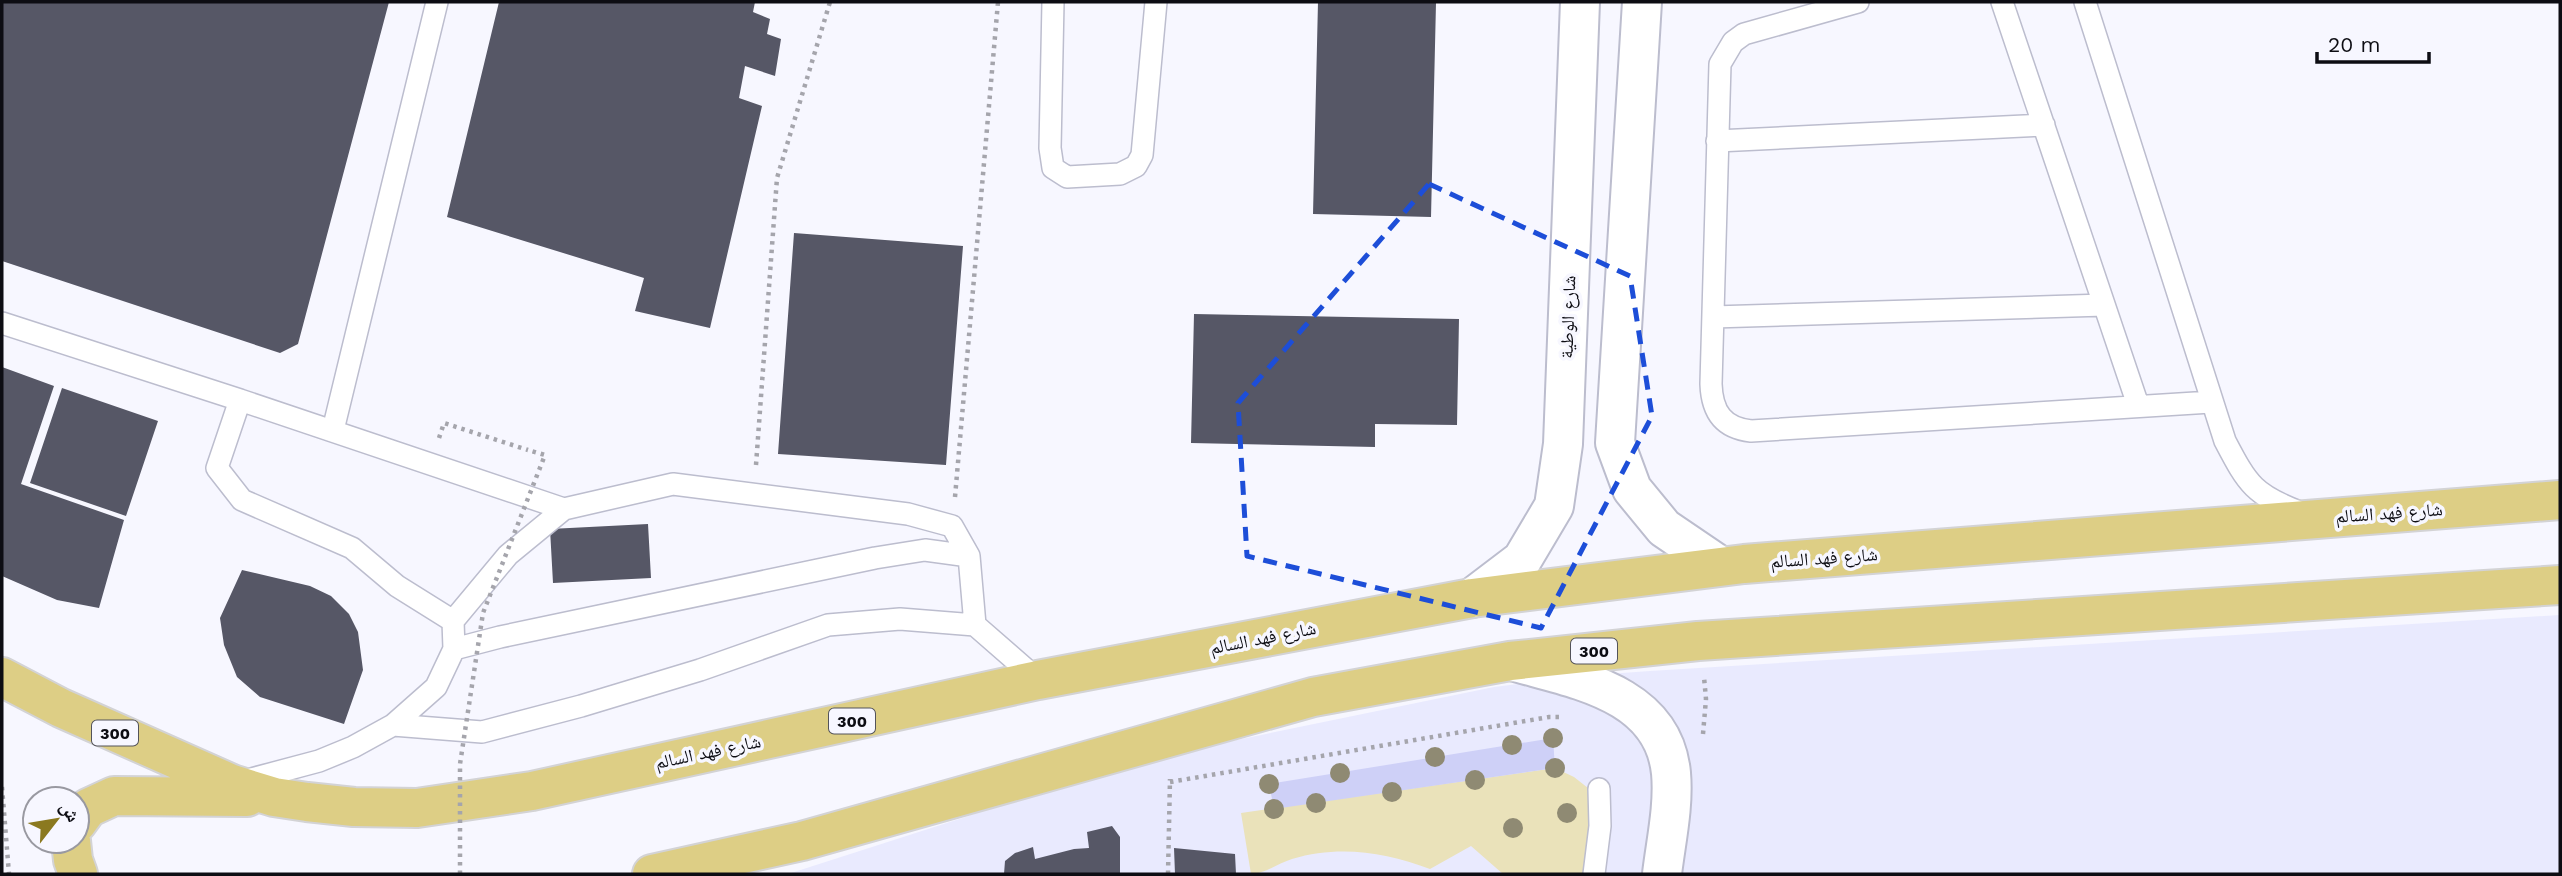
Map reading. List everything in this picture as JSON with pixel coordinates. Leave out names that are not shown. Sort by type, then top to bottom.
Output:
[{"type":"main road","name":"شارع فهد السالم","points":[[2,677],[61,708],[232,784],[274,797],[365,808],[430,806],[532,791],[1038,680],[1472,598],[1720,566],[2560,500]]},
{"type":"main road","name":"300","points":[[652,874],[802,841],[1313,697],[1510,661],[1710,640],[2560,585]]},
{"type":"main road","points":[[91,807],[114,796],[274,797]]},
{"type":"main road","points":[[72,855],[78,874]]},
{"type":"street","name":"شارع الوطية","points":[[1472,598],[1522,560],[1554,506],[1563,444],[1580,2]]},
{"type":"street","points":[[1642,2],[1615,443],[1632,489],[1664,528],[1720,566]]},
{"type":"street","points":[[1510,661],[1611,691],[1634,707],[1651,725],[1660,739],[1671,770],[1671,802],[1662,874]]},
{"type":"lane","points":[[333,430],[437,2]]},
{"type":"lane","points":[[1053,2],[1049,148],[1053,168],[1067,177],[1120,174],[1136,166],[1142,155],[1156,2]]},
{"type":"lane","points":[[1858,2],[1758,30],[1733,41],[1720,64],[1711,398],[1716,412],[1725,423],[1738,430],[1751,431],[2211,402]]},
{"type":"lane","points":[[2003,2],[2137,405]]},
{"type":"lane","points":[[2085,2],[2225,441],[2250,484],[2270,500],[2313,519]]},
{"type":"lane","points":[[1717,141],[2044,125]]},
{"type":"lane","points":[[1713,317],[2104,305]]},
{"type":"lane","points":[[2,323],[333,430],[564,509]]},
{"type":"lane","points":[[240,400],[217,468],[243,500],[352,548],[397,586],[453,621]]},
{"type":"lane","points":[[232,784],[319,761],[353,747],[393,725],[436,687],[454,649],[453,621],[508,555],[564,509],[673,484],[908,514],[952,526],[969,556],[975,625]]},
{"type":"lane","points":[[454,649],[874,558],[925,550],[969,556]]},
{"type":"lane","points":[[393,725],[482,732],[700,670],[828,625],[900,619],[975,625],[1038,680]]},
{"type":"lane","points":[[1594,874],[1600,826],[1598,789]]},
{"type":"path","points":[[754,495],[777,178],[830,2]]},
{"type":"path","points":[[952,526],[998,2]]},
{"type":"path","points":[[444,423],[545,455],[482,613],[460,764],[460,874]]},
{"type":"path","points":[[1170,782],[1549,717],[1566,717]]},
{"type":"path","points":[[1168,874],[1171,736]]},
{"type":"path","points":[[2,787],[9,874]]},
{"type":"highlighted area","points":[[1429,184],[1630,276],[1652,416],[1541,628],[1247,556],[1238,403]]},
{"type":"shaded area","points":[[2560,615],[2560,874],[788,874],[1009,803],[1222,743],[1494,687],[1580,676],[1650,671]]},
{"type":"shaded area","points":[[1555,768],[1574,777],[1588,788],[1591,828],[1585,874],[1503,874],[1471,846],[1430,869],[1396,858],[1362,852],[1327,852],[1292,859],[1251,874],[1241,813]]},
{"type":"water","points":[[1553,738],[1555,768],[1274,809],[1269,784]]},
{"type":"building","points":[[2,2],[389,2],[298,344],[280,353],[2,261]]},
{"type":"building","points":[[499,2],[755,2],[753,12],[770,19],[767,34],[781,39],[775,76],[745,66],[739,98],[762,106],[710,328],[635,311],[644,278],[447,217]]},
{"type":"building","points":[[1318,2],[1436,3],[1431,217],[1313,214]]},
{"type":"building","points":[[794,233],[963,246],[946,465],[778,454]]},
{"type":"building","points":[[1194,314],[1459,319],[1457,425],[1375,424],[1375,447],[1191,443]]},
{"type":"building","points":[[2,367],[54,386],[21,484],[124,520],[99,608],[57,600],[2,576]]},
{"type":"building","points":[[62,388],[158,421],[126,516],[30,483]]},
{"type":"building","points":[[648,524],[651,578],[553,583],[550,529]]},
{"type":"building","points":[[242,570],[310,586],[331,596],[349,614],[358,632],[363,670],[344,724],[260,697],[237,677],[224,645],[220,618]]},
{"type":"building","points":[[1112,826],[1120,837],[1120,874],[1004,874],[1005,861],[1015,853],[1033,847],[1035,859],[1089,848],[1087,832]]},
{"type":"building","points":[[1174,848],[1235,854],[1236,874],[1175,874]]}]
